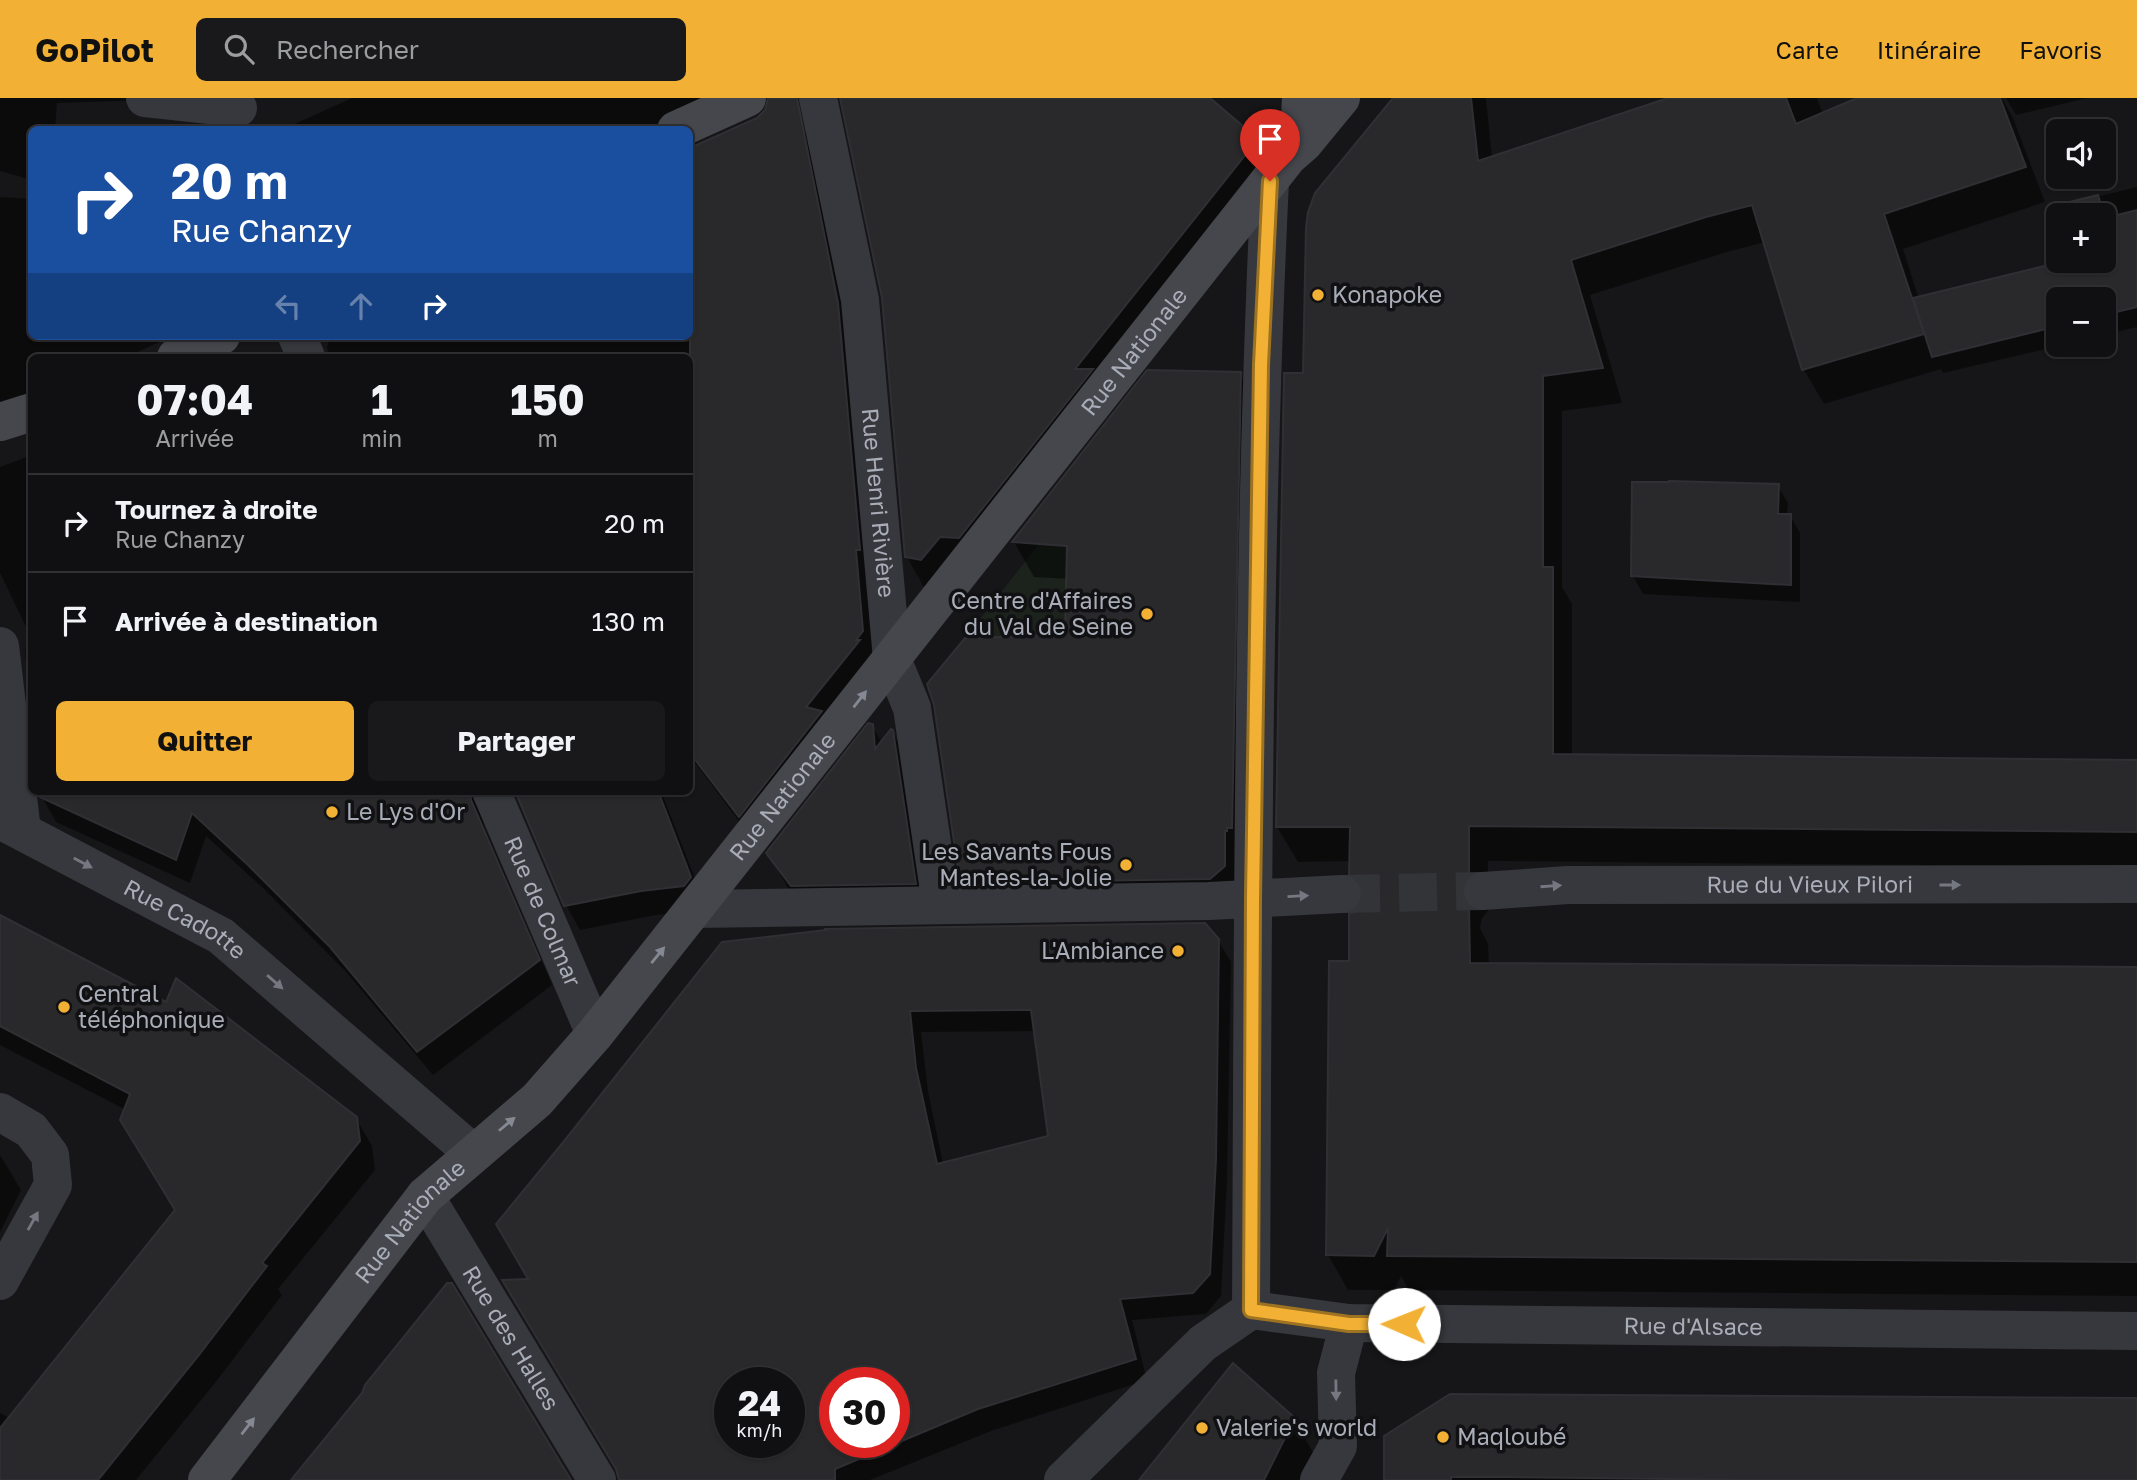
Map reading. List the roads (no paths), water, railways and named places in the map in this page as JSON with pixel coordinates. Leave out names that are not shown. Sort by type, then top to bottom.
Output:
[{"type":"main road","points":[[685,126],[747,98]]},
{"type":"main road","points":[[1279,169],[1300,118],[1301,98]]},
{"type":"main road","name":"Rue Nationale","points":[[207,1480],[425,1196],[537,1100],[595,1034],[1279,169],[1341,98]]},
{"type":"main road","points":[[182,354],[212,340]]},
{"type":"main road","points":[[0,422],[28,413]]},
{"type":"street","points":[[145,98],[240,112]]},
{"type":"street","name":"Rue Henri Rivière","points":[[818,98],[860,299],[892,659],[912,708],[941,904]]},
{"type":"street","points":[[1063,1480],[1203,1343],[1251,1310],[1253,898],[1261,365],[1279,169]]},
{"type":"street","name":"Rue Cadotte","points":[[0,646],[11,825],[221,936],[473,1153]]},
{"type":"street","name":"Rue de Colmar","points":[[493,795],[595,1034]]},
{"type":"street","name":"Rue du Vieux Pilori","points":[[1483,891],[1568,885],[2137,884]]},
{"type":"street","points":[[695,909],[1342,894]]},
{"type":"street","points":[[0,1112],[31,1130],[50,1155],[54,1185],[0,1281]]},
{"type":"street","name":"Rue des Halles","points":[[425,1196],[597,1480]]},
{"type":"street","name":"Rue d'Alsace","points":[[1251,1310],[1349,1324],[2137,1331]]},
{"type":"street","points":[[1320,1480],[1338,1446],[1336,1373],[1349,1324]]},
{"type":"tunnel","points":[[1342,894],[1483,891]]},
{"type":"place","name":"Konapoke","points":[[1318,295]]},
{"type":"place","name":"Centre d'Affaires du Val de Seine","points":[[1147,614]]},
{"type":"place","name":"Le Lys d'Or","points":[[332,812]]},
{"type":"place","name":"Les Savants Fous Mantes-la-Jolie","points":[[1126,865]]},
{"type":"place","name":"L'Ambiance","points":[[1178,951]]},
{"type":"place","name":"Central téléphonique","points":[[64,1007]]},
{"type":"place","name":"Valerie's world","points":[[1202,1428]]},
{"type":"place","name":"Maqloubé","points":[[1443,1437]]}]
